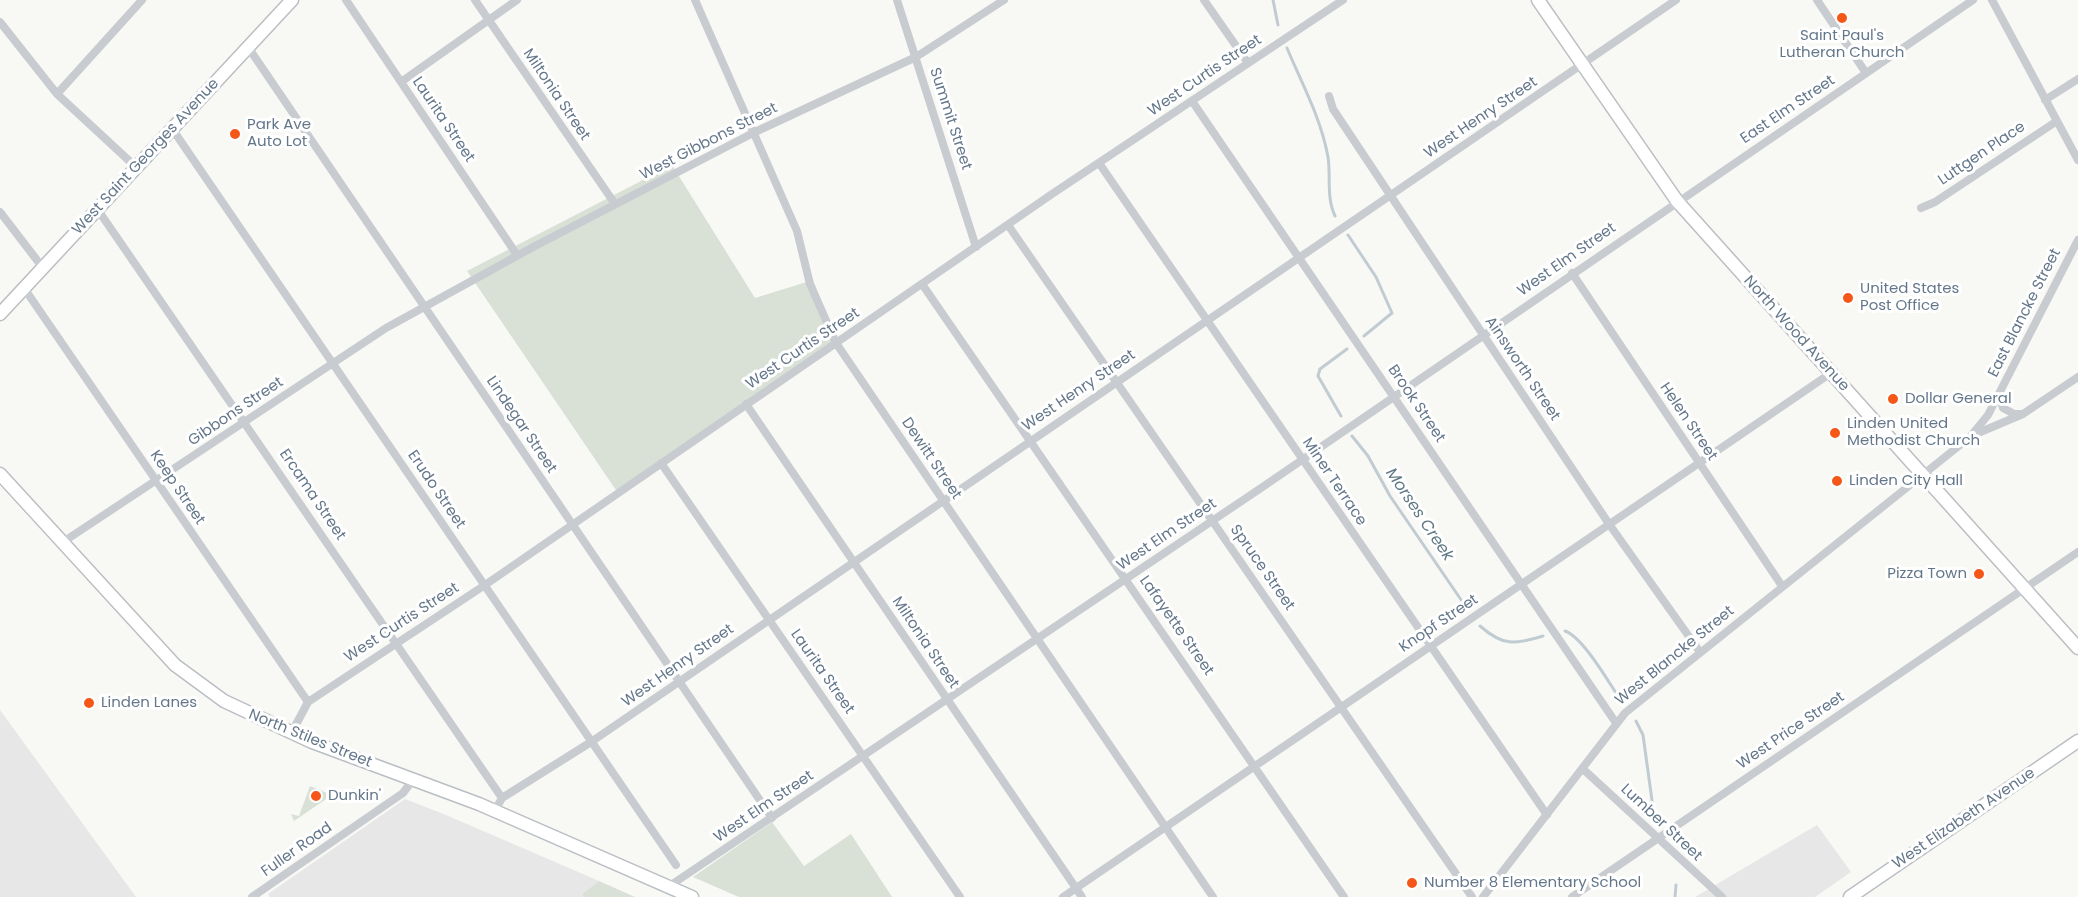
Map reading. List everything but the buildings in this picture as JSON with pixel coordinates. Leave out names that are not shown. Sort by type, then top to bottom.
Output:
[{"type":"main road","name":"North Wood Avenue","points":[[1538,0],[1677,201],[2078,648]]},
{"type":"main road","name":"West Saint Georges Avenue","points":[[0,314],[173,130],[288,1]]},
{"type":"main road","name":"North Stiles Street","points":[[0,474],[175,664],[224,701],[292,732],[495,812],[692,897]]},
{"type":"main road","name":"West Elizabeth Avenue","points":[[1850,897],[2078,741]]},
{"type":"street","points":[[57,94],[142,0]]},
{"type":"street","name":"Laurita Street","points":[[346,0],[517,255]]},
{"type":"street","name":"Miltonia Street","points":[[475,0],[615,204]]},
{"type":"street","points":[[401,82],[488,18],[517,0]]},
{"type":"street","name":"Dewitt Street","points":[[695,0],[797,231],[810,284],[836,342],[1213,897]]},
{"type":"street","name":"Summit Street","points":[[897,0],[976,247]]},
{"type":"street","name":"West Gibbons Street","points":[[424,307],[517,255],[755,132],[916,57],[1004,0]]},
{"type":"street","points":[[1204,0],[1248,63]]},
{"type":"street","name":"West Curtis Street","points":[[292,732],[308,702],[484,585],[1099,163],[1343,0]]},
{"type":"street","name":"West Henry Street","points":[[502,798],[591,742],[1676,0]]},
{"type":"street","points":[[1817,0],[1866,73]]},
{"type":"street","name":"East Elm Street","points":[[1677,201],[1973,0]]},
{"type":"street","points":[[1992,0],[2078,160]]},
{"type":"street","points":[[0,22],[57,94],[137,168]]},
{"type":"street","name":"Lindegar Street","points":[[248,47],[772,818]]},
{"type":"street","points":[[2045,100],[2078,79]]},
{"type":"street","name":"Ainsworth Street","points":[[1329,96],[1333,109],[1609,524],[1700,652]]},
{"type":"street","name":"Brook Street","points":[[1192,101],[1616,723]]},
{"type":"street","name":"Luttgen Place","points":[[1922,208],[1935,202],[2056,121]]},
{"type":"street","name":"Erudo Street","points":[[173,130],[676,865]]},
{"type":"street","name":"Miner Terrace","points":[[1099,163],[1546,815]]},
{"type":"street","name":"West Elm Street","points":[[668,887],[1126,579],[1677,201]]},
{"type":"street","name":"Ercama Street","points":[[98,210],[502,798]]},
{"type":"street","points":[[0,212],[43,268]]},
{"type":"street","name":"Spruce Street","points":[[1008,225],[1472,897]]},
{"type":"street","name":"East Blancke Street","points":[[1922,475],[1970,437],[1988,415],[2078,240]]},
{"type":"street","name":"Helen Street","points":[[1572,273],[1782,586]]},
{"type":"street","name":"Lafayette Street","points":[[922,284],[1256,765],[1344,897]]},
{"type":"street","name":"Keep Street","points":[[24,288],[308,702]]},
{"type":"street","name":"Gibbons Street","points":[[63,542],[333,363],[424,307]]},
{"type":"street","name":"Knopf Street","points":[[1063,897],[1831,372]]},
{"type":"street","points":[[1970,437],[2023,414],[2078,377]]},
{"type":"street","points":[[1999,394],[2004,408],[2014,414],[2023,414]]},
{"type":"street","name":"Miltonia Street","points":[[746,404],[1082,897]]},
{"type":"street","name":"Laurita Street","points":[[661,463],[960,897]]},
{"type":"street","name":"West Blancke Street","points":[[1483,897],[1616,723],[1645,696],[1922,475]]},
{"type":"street","name":"West Price Street","points":[[1572,897],[2078,552]]},
{"type":"street","name":"Lumber Street","points":[[1583,769],[1722,897]]},
{"type":"street","name":"Fuller Road","points":[[252,897],[403,793],[412,781]]},
{"type":"street","points":[[495,812],[502,798]]},
{"type":"shaded area","points":[[672,165],[755,298],[813,280],[839,346],[618,493],[467,271]]},
{"type":"shaded area","points":[[0,710],[136,897],[0,897]]},
{"type":"shaded area","points":[[310,786],[332,795],[294,821],[291,814],[299,816]]},
{"type":"shaded area","points":[[405,799],[599,881],[582,894],[584,897],[270,897],[268,894]]},
{"type":"shaded area","points":[[772,822],[804,866],[851,834],[892,897],[739,897],[693,877]]},
{"type":"shaded area","points":[[1817,825],[1851,872],[1815,897],[1695,897]]},
{"type":"shaded area","points":[[599,881],[635,897],[584,897],[582,894]]},
{"type":"waterway","name":"Morses Creek","points":[[1273,0],[1278,25]]},
{"type":"waterway","name":"Morses Creek","points":[[1287,48],[1316,115],[1325,143],[1332,209],[1335,216]]},
{"type":"waterway","name":"Morses Creek","points":[[1348,235],[1376,277],[1392,313],[1364,336]]},
{"type":"waterway","name":"Morses Creek","points":[[1341,416],[1318,376],[1320,369],[1347,349]]},
{"type":"waterway","name":"Morses Creek","points":[[1352,436],[1368,456],[1390,496],[1466,607]]},
{"type":"waterway","name":"Morses Creek","points":[[1480,626],[1503,641],[1517,642],[1543,636]]},
{"type":"waterway","name":"Morses Creek","points":[[1565,631],[1580,642],[1620,699]]},
{"type":"waterway","name":"Morses Creek","points":[[1636,721],[1643,735],[1654,815]]},
{"type":"waterway","name":"Morses Creek","points":[[1675,897],[1676,885]]},
{"type":"place","name":"Saint Paul's Lutheran Church","points":[[1842,18]]},
{"type":"place","name":"Park Ave Auto Lot","points":[[235,134]]},
{"type":"place","name":"United States Post Office","points":[[1848,298]]},
{"type":"place","name":"Dollar General","points":[[1893,399]]},
{"type":"place","name":"Linden United Methodist Church","points":[[1835,433]]},
{"type":"place","name":"Linden City Hall","points":[[1837,481]]},
{"type":"place","name":"Pizza Town","points":[[1979,574]]},
{"type":"place","name":"Linden Lanes","points":[[89,703]]},
{"type":"place","name":"Dunkin'","points":[[316,796]]},
{"type":"place","name":"Number 8 Elementary School","points":[[1412,883]]}]
